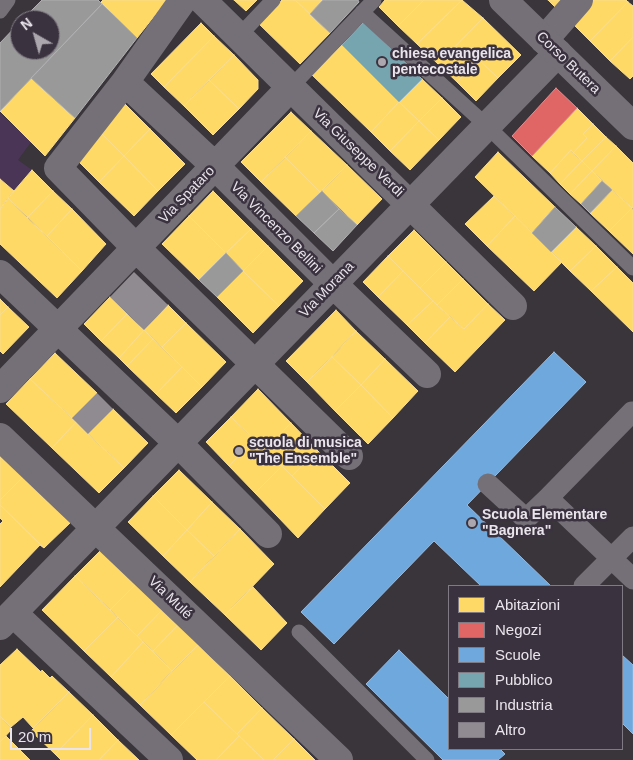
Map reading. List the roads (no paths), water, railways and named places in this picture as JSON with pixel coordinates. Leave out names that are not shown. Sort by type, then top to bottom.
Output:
[{"type":"street","points":[[183,0],[125,82],[58,168],[136,248],[256,363],[349,456]]},
{"type":"street","name":"Via Giuseppe Verdi","points":[[202,0],[513,306]]},
{"type":"street","name":"Corso Butera","points":[[503,0],[633,126]]},
{"type":"street","name":"Via Morana","points":[[6,619],[487,126],[551,46],[579,0]]},
{"type":"street","name":"Via Vincenzo Bellini","points":[[125,82],[215,166],[333,284],[427,374]]},
{"type":"street","name":"Via Spataro","points":[[0,389],[290,88]]},
{"type":"street","points":[[0,274],[178,443],[268,534]]},
{"type":"street","points":[[488,484],[526,519],[632,412],[633,414]]},
{"type":"street","name":"Via Mulé","points":[[0,437],[339,760]]},
{"type":"street","points":[[548,498],[633,579]]},
{"type":"street","points":[[585,585],[633,537]]},
{"type":"street","points":[[6,619],[169,760]]},
{"type":"lane","points":[[0,11],[8,0]]},
{"type":"lane","points":[[239,36],[273,0]]},
{"type":"lane","name":"Via Spataro","points":[[290,88],[374,0]]},
{"type":"lane","points":[[362,12],[487,126],[633,268]]},
{"type":"lane","points":[[299,632],[427,760]]},
{"type":"place","name":"chiesa evangelica pentecostale","points":[[382,62]]},
{"type":"place","name":"scuola di musica \"The Ensemble\"","points":[[239,451]]},
{"type":"place","name":"Scuola Elementare \"Bagnera\"","points":[[472,523]]}]
